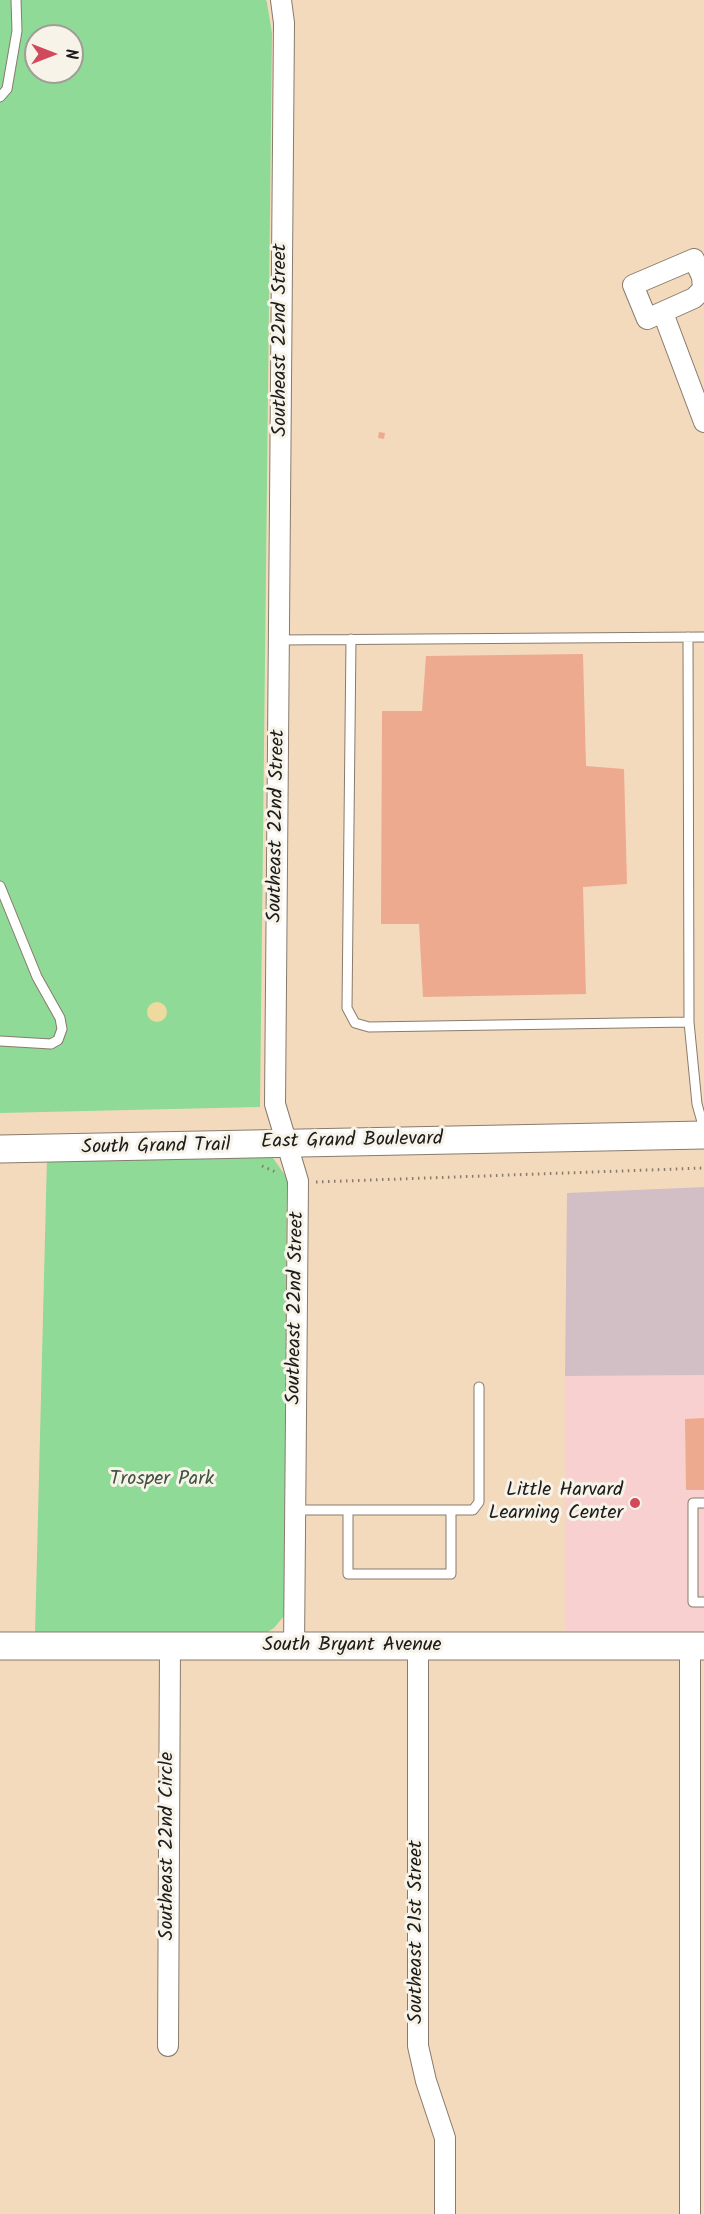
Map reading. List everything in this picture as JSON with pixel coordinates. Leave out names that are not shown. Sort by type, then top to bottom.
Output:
[{"type":"street","name":"Southeast 22nd Street","points":[[282,0],[284,23],[275,1104],[284,1143],[298,1181],[294,1648]]},
{"type":"street","points":[[663,313],[704,422]]},
{"type":"street","name":"East Grand Boulevard","points":[[0,1149],[704,1135]]},
{"type":"street","name":"South Bryant Avenue","points":[[0,1646],[294,1648],[697,1646]]},
{"type":"street","points":[[690,2214],[697,1646]]},
{"type":"street","name":"Southeast 22nd Circle","points":[[168,2046],[170,1647]]},
{"type":"street","name":"Southeast 21st Street","points":[[418,1647],[418,2029],[421,2063],[445,2138],[445,2214]]},
{"type":"lane","points":[[0,97],[7,89],[17,31],[16,0]]},
{"type":"lane","points":[[688,637],[689,1022],[697,1104],[704,1129]]},
{"type":"lane","points":[[279,640],[704,637]]},
{"type":"lane","points":[[351,639],[347,1008],[355,1023],[369,1027],[689,1022]]},
{"type":"lane","points":[[0,886],[36,977],[60,1018],[62,1029],[58,1040],[51,1044],[0,1041]]},
{"type":"lane","points":[[295,1510],[348,1512],[473,1510],[479,1502],[479,1387]]},
{"type":"lane","points":[[704,1503],[693,1503],[693,1602],[704,1602]]},
{"type":"lane","points":[[348,1512],[348,1574],[451,1574],[451,1511]]},
{"type":"path","name":"South Grand Trail","points":[[257,1164],[298,1181],[395,1180],[704,1168]]},
{"type":"shaded area","points":[[704,1187],[704,1375],[565,1376],[567,1193]]},
{"type":"shaded area","name":"Little Harvard Learning Center","points":[[704,1375],[704,1631],[565,1631],[565,1376]]},
{"type":"green space","points":[[0,0],[266,0],[272,33],[260,1107],[0,1113]]},
{"type":"green space","name":"Trosper Park","points":[[253,1154],[273,1158],[287,1178],[284,1616],[274,1628],[261,1636],[35,1635],[47,1157]]},
{"type":"sand","points":[[153,1002],[161,1002],[167,1008],[167,1016],[161,1022],[153,1022],[147,1016],[147,1008]]},
{"type":"building","points":[[379,432],[385,433],[384,439],[378,438]]},
{"type":"building","points":[[583,654],[586,766],[624,769],[627,884],[583,887],[586,994],[423,997],[419,924],[381,924],[382,711],[422,711],[426,656]]},
{"type":"building","points":[[704,1418],[704,1490],[686,1490],[685,1419]]},
{"type":"place","name":"Little Harvard Learning Center","points":[[635,1503]]}]
